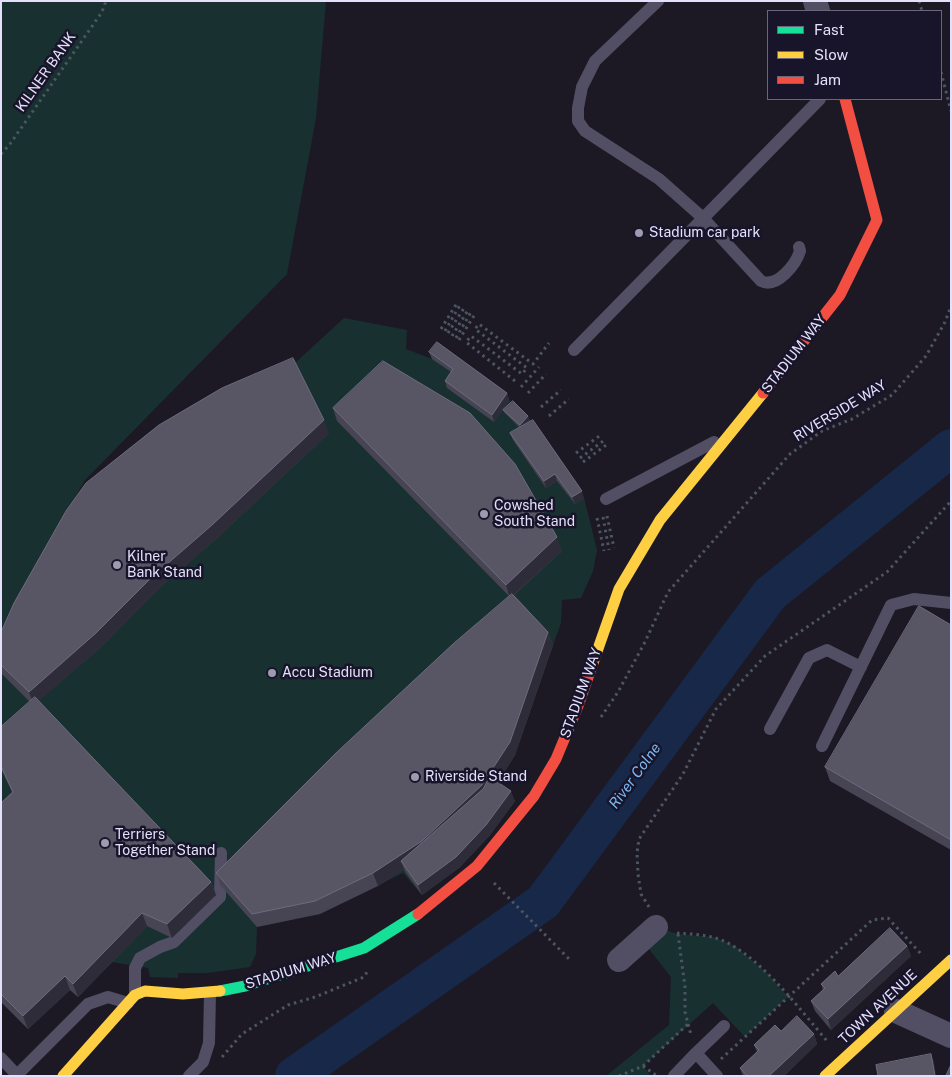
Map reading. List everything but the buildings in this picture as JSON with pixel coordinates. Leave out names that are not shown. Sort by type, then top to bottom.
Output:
[{"type":"street","name":"STADIUM WAY","points":[[132,999],[145,991],[183,994],[210,993],[246,986],[364,948],[425,910],[477,866],[534,796],[556,759],[578,706],[619,589],[642,549],[660,520],[840,295],[877,220],[845,100]]},
{"type":"street","points":[[619,960],[667,930]]},
{"type":"street","name":"TOWN AVENUE","points":[[825,1076],[951,960]]},
{"type":"street","points":[[63,1076],[132,999]]},
{"type":"street","points":[[896,1010],[951,1036]]},
{"type":"lane","points":[[658,1],[595,61],[582,86],[578,121],[585,131],[659,179],[703,218],[761,281],[772,283],[778,280],[797,260],[800,251],[799,247]]},
{"type":"lane","points":[[574,350],[819,100]]},
{"type":"lane","points":[[606,499],[730,434]]},
{"type":"lane","points":[[822,746],[892,604],[914,599],[951,603]]},
{"type":"lane","points":[[770,729],[809,658],[827,650],[861,667]]},
{"type":"lane","points":[[1,1058],[18,1075],[88,1004],[108,997],[132,999],[135,968],[140,958],[174,942],[220,897],[220,853]]},
{"type":"lane","points":[[189,1076],[203,1062],[209,1043],[210,993]]},
{"type":"lane","points":[[674,1076],[724,1026]]},
{"type":"lane","points":[[696,1053],[713,1072]]},
{"type":"path","name":"KILNER BANK","points":[[1,154],[10,144],[102,12],[106,1]]},
{"type":"path","points":[[942,76],[951,111]]},
{"type":"path","points":[[450,335],[458,304]]},
{"type":"path","name":"RIVERSIDE WAY","points":[[668,592],[790,454],[822,431],[852,419],[892,395],[926,356],[945,322],[951,306]]},
{"type":"path","points":[[450,335],[470,311],[450,335]]},
{"type":"path","points":[[515,381],[466,342],[471,336],[522,374],[527,368],[475,329],[479,324],[533,364],[549,343]]},
{"type":"path","points":[[521,387],[540,367]]},
{"type":"path","points":[[528,393],[546,374]]},
{"type":"path","points":[[542,407],[561,390]]},
{"type":"path","points":[[549,416],[569,399]]},
{"type":"path","points":[[576,453],[602,434]]},
{"type":"path","points":[[580,458],[606,439]]},
{"type":"path","points":[[583,462],[609,444]]},
{"type":"path","points":[[696,1053],[685,1012],[685,987],[667,930],[641,894],[637,853],[639,839],[683,774],[716,709],[765,656],[887,572],[951,500]]},
{"type":"path","points":[[609,550],[605,516],[614,549]]},
{"type":"path","points":[[597,518],[604,551]]},
{"type":"path","points":[[489,878],[570,958]]},
{"type":"path","points":[[713,1072],[788,997],[872,920],[888,918],[937,972]]},
{"type":"path","points":[[667,930],[713,937],[735,946],[767,973],[844,1059]]},
{"type":"path","points":[[219,1060],[242,1034],[288,1005],[315,997],[364,977],[369,970]]},
{"type":"path","points":[[619,1076],[643,1066],[688,1024]]},
{"type":"path","points":[[643,1066],[657,1076]]},
{"type":"green space","points":[[1,1],[326,1],[316,118],[287,274],[85,480],[1,630]]},
{"type":"green space","name":"Accu Stadium","points":[[344,318],[407,330],[406,349],[432,359],[439,349],[509,400],[534,424],[584,498],[597,550],[593,571],[581,598],[562,600],[561,623],[537,690],[460,867],[422,895],[403,873],[320,914],[257,927],[256,954],[250,967],[208,973],[178,973],[178,978],[150,977],[148,968],[112,962],[78,997],[70,990],[28,1029],[1,1002],[1,657],[270,386]]},
{"type":"green space","points":[[656,927],[678,934],[713,937],[735,946],[767,973],[788,997],[745,1037],[713,1003],[643,1066],[651,1076],[606,1076],[669,1025],[671,977],[641,939]]},
{"type":"waterway","name":"River Colne","points":[[294,1076],[543,902],[770,594],[951,448]]},
{"type":"traffic: fast","points":[[220,991],[245,986],[364,948],[418,914]]},
{"type":"traffic: slow","points":[[593,663],[619,589],[660,520],[763,393]]},
{"type":"traffic: slow","points":[[825,1076],[951,960]]},
{"type":"traffic: slow","points":[[63,1076],[135,995],[145,991],[183,994],[220,991]]},
{"type":"traffic: jam","points":[[763,393],[840,295],[877,220],[845,100]]},
{"type":"traffic: jam","points":[[418,914],[477,866],[534,796],[556,759],[593,663]]},
{"type":"place","name":"Stadium car park","points":[[639,233]]},
{"type":"place","name":"Cowshed South Stand","points":[[484,514]]},
{"type":"place","name":"Kilner Bank Stand","points":[[117,565]]},
{"type":"place","name":"Accu Stadium","points":[[272,673]]},
{"type":"place","name":"Riverside Stand","points":[[415,777]]},
{"type":"place","name":"Terriers Together Stand","points":[[105,843]]}]
